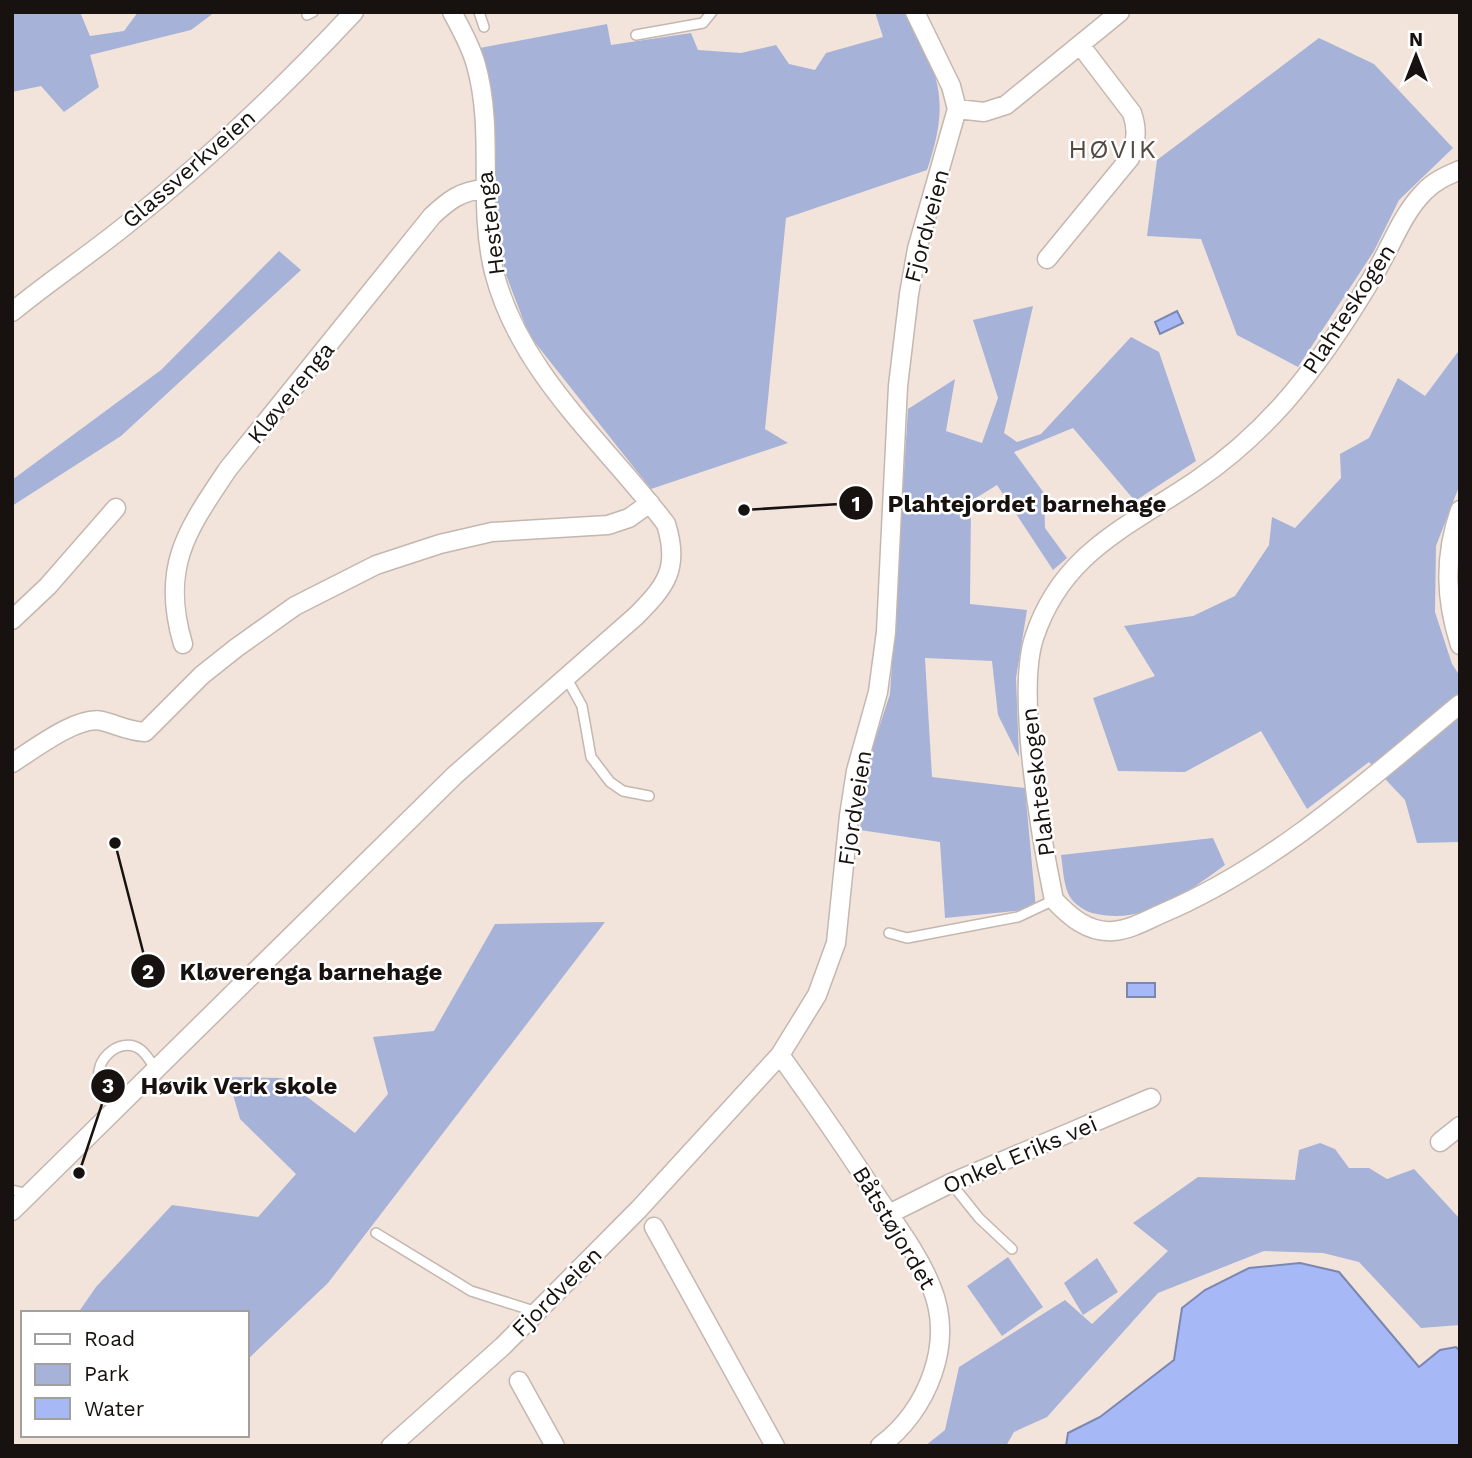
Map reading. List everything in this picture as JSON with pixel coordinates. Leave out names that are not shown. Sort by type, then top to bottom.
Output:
[{"type":"street","name":"Glassverkveien","points":[[12,312],[129,223],[223,144],[354,12]]},
{"type":"street","name":"Hestenga","points":[[452,12],[476,65],[484,131],[485,189],[494,270],[519,336],[548,383],[650,503]]},
{"type":"street","points":[[915,12],[951,86],[957,109],[984,112],[1006,105],[1120,12]]},
{"type":"street","points":[[1047,259],[1130,158],[1136,141],[1136,125],[1132,113],[1081,46]]},
{"type":"street","name":"Fjordveien","points":[[391,1446],[537,1312],[639,1209],[780,1055],[817,995],[836,943],[856,771],[878,692],[886,632],[898,386],[909,293],[917,249],[957,109]]},
{"type":"street","name":"Plahteskogen","points":[[1054,900],[1035,772],[1027,671],[1034,638],[1050,598],[1066,574],[1097,546],[1197,480],[1281,405],[1319,361],[1344,324],[1412,207],[1440,178],[1460,170]]},
{"type":"street","name":"Kløverenga","points":[[183,644],[176,593],[178,560],[187,531],[194,519],[228,469],[432,216],[452,198],[469,190],[485,189]]},
{"type":"street","points":[[12,763],[86,720],[101,720],[127,731],[145,732],[202,675],[236,648],[295,606],[376,565],[428,547],[492,532],[608,525],[629,518],[650,503],[666,524],[674,549],[670,573],[655,597],[455,775],[120,1102],[20,1192],[12,1211]]},
{"type":"street","points":[[12,620],[48,586],[116,508]]},
{"type":"street","points":[[1460,510],[1448,550],[1447,572],[1449,598],[1460,645]]},
{"type":"street","points":[[1054,900],[1068,915],[1090,928],[1112,932],[1178,906],[1264,858],[1355,791],[1460,704]]},
{"type":"street","name":"Båtstøjordet","points":[[780,1055],[889,1214],[932,1287],[940,1332],[936,1367],[925,1396],[880,1446]]},
{"type":"street","name":"Onkel Eriks vei","points":[[889,1214],[951,1183],[1152,1098]]},
{"type":"street","points":[[1440,1142],[1460,1126]]},
{"type":"street","points":[[654,1227],[775,1446]]},
{"type":"street","points":[[519,1381],[555,1446]]},
{"type":"lane","points":[[479,12],[484,27]]},
{"type":"lane","points":[[636,35],[703,23],[712,12]]},
{"type":"lane","points":[[566,677],[582,706],[591,757],[611,782],[623,791],[649,796]]},
{"type":"lane","points":[[889,933],[907,938],[1006,919],[1035,910],[1054,900]]},
{"type":"lane","points":[[120,1102],[101,1086],[99,1074],[103,1058],[113,1049],[126,1045],[140,1049],[155,1068]]},
{"type":"lane","points":[[951,1183],[979,1219],[1013,1249]]},
{"type":"lane","points":[[376,1233],[471,1292],[537,1312]]},
{"type":"green space","points":[[19,12],[80,12],[90,36],[124,31],[138,12],[215,12],[191,30],[90,55],[99,87],[64,112],[41,86],[12,92],[12,15]]},
{"type":"green space","points":[[875,12],[907,12],[934,71],[940,106],[927,170],[786,218],[765,429],[788,443],[651,489],[529,335],[505,272],[496,224],[480,48],[607,24],[611,45],[691,33],[698,50],[741,53],[776,45],[789,64],[815,70],[826,53],[883,37]]},
{"type":"green space","points":[[1319,38],[1374,64],[1453,148],[1399,200],[1374,251],[1298,367],[1237,335],[1201,239],[1147,236],[1157,160]]},
{"type":"green space","points":[[279,251],[301,270],[121,436],[12,506],[12,480],[161,370]]},
{"type":"green space","points":[[1033,306],[1004,433],[1017,442],[1041,434],[1131,337],[1159,352],[1196,461],[1135,501],[1073,428],[1014,452],[1044,493],[1045,528],[1067,558],[1053,570],[997,485],[971,501],[970,604],[1027,610],[1016,678],[1019,757],[998,715],[992,661],[925,658],[932,777],[1025,788],[1036,909],[945,918],[940,842],[860,830],[864,774],[890,694],[908,409],[955,379],[946,431],[982,443],[998,398],[973,320]]},
{"type":"green space","points":[[1460,349],[1460,484],[1436,546],[1435,612],[1452,664],[1460,676],[1460,842],[1417,843],[1405,800],[1369,762],[1307,809],[1261,731],[1185,772],[1118,771],[1093,698],[1155,676],[1124,626],[1193,616],[1235,596],[1269,545],[1272,517],[1295,528],[1341,478],[1340,454],[1369,438],[1398,378],[1425,396]]},
{"type":"green space","points":[[1213,838],[1225,865],[1195,887],[1163,905],[1129,915],[1111,916],[1085,910],[1072,900],[1068,893],[1061,855]]},
{"type":"green space","points":[[605,922],[328,1283],[248,1359],[248,1311],[79,1311],[96,1287],[172,1205],[258,1217],[296,1174],[240,1119],[228,1077],[282,1078],[355,1133],[388,1094],[373,1037],[434,1031],[495,924]]},
{"type":"green space","points":[[1320,1143],[1335,1149],[1349,1168],[1369,1168],[1387,1179],[1414,1169],[1460,1219],[1460,1325],[1421,1328],[1359,1262],[1323,1253],[1264,1251],[1158,1293],[1047,1417],[1014,1432],[1006,1446],[925,1446],[945,1430],[959,1367],[1065,1300],[1092,1324],[1168,1251],[1133,1223],[1198,1177],[1295,1180],[1299,1150]]},
{"type":"green space","points":[[1008,1257],[1043,1307],[1002,1336],[967,1286]]},
{"type":"green space","points":[[1097,1258],[1118,1292],[1083,1315],[1064,1283]]},
{"type":"water","points":[[1177,311],[1183,323],[1160,334],[1155,322]]},
{"type":"water","points":[[1127,983],[1155,983],[1155,997],[1127,997]]},
{"type":"water","points":[[1300,1263],[1339,1272],[1419,1367],[1440,1350],[1456,1347],[1460,1351],[1460,1446],[1066,1446],[1068,1433],[1100,1417],[1174,1360],[1182,1308],[1205,1290],[1249,1268]]},
{"type":"place","name":"Plahtejordet barnehage","points":[[744,510]]},
{"type":"place","name":"Kløverenga barnehage","points":[[115,843]]},
{"type":"place","name":"Høvik Verk skole","points":[[79,1173]]},
{"type":"district","name":"HØVIK","points":[[1113,149]]}]
